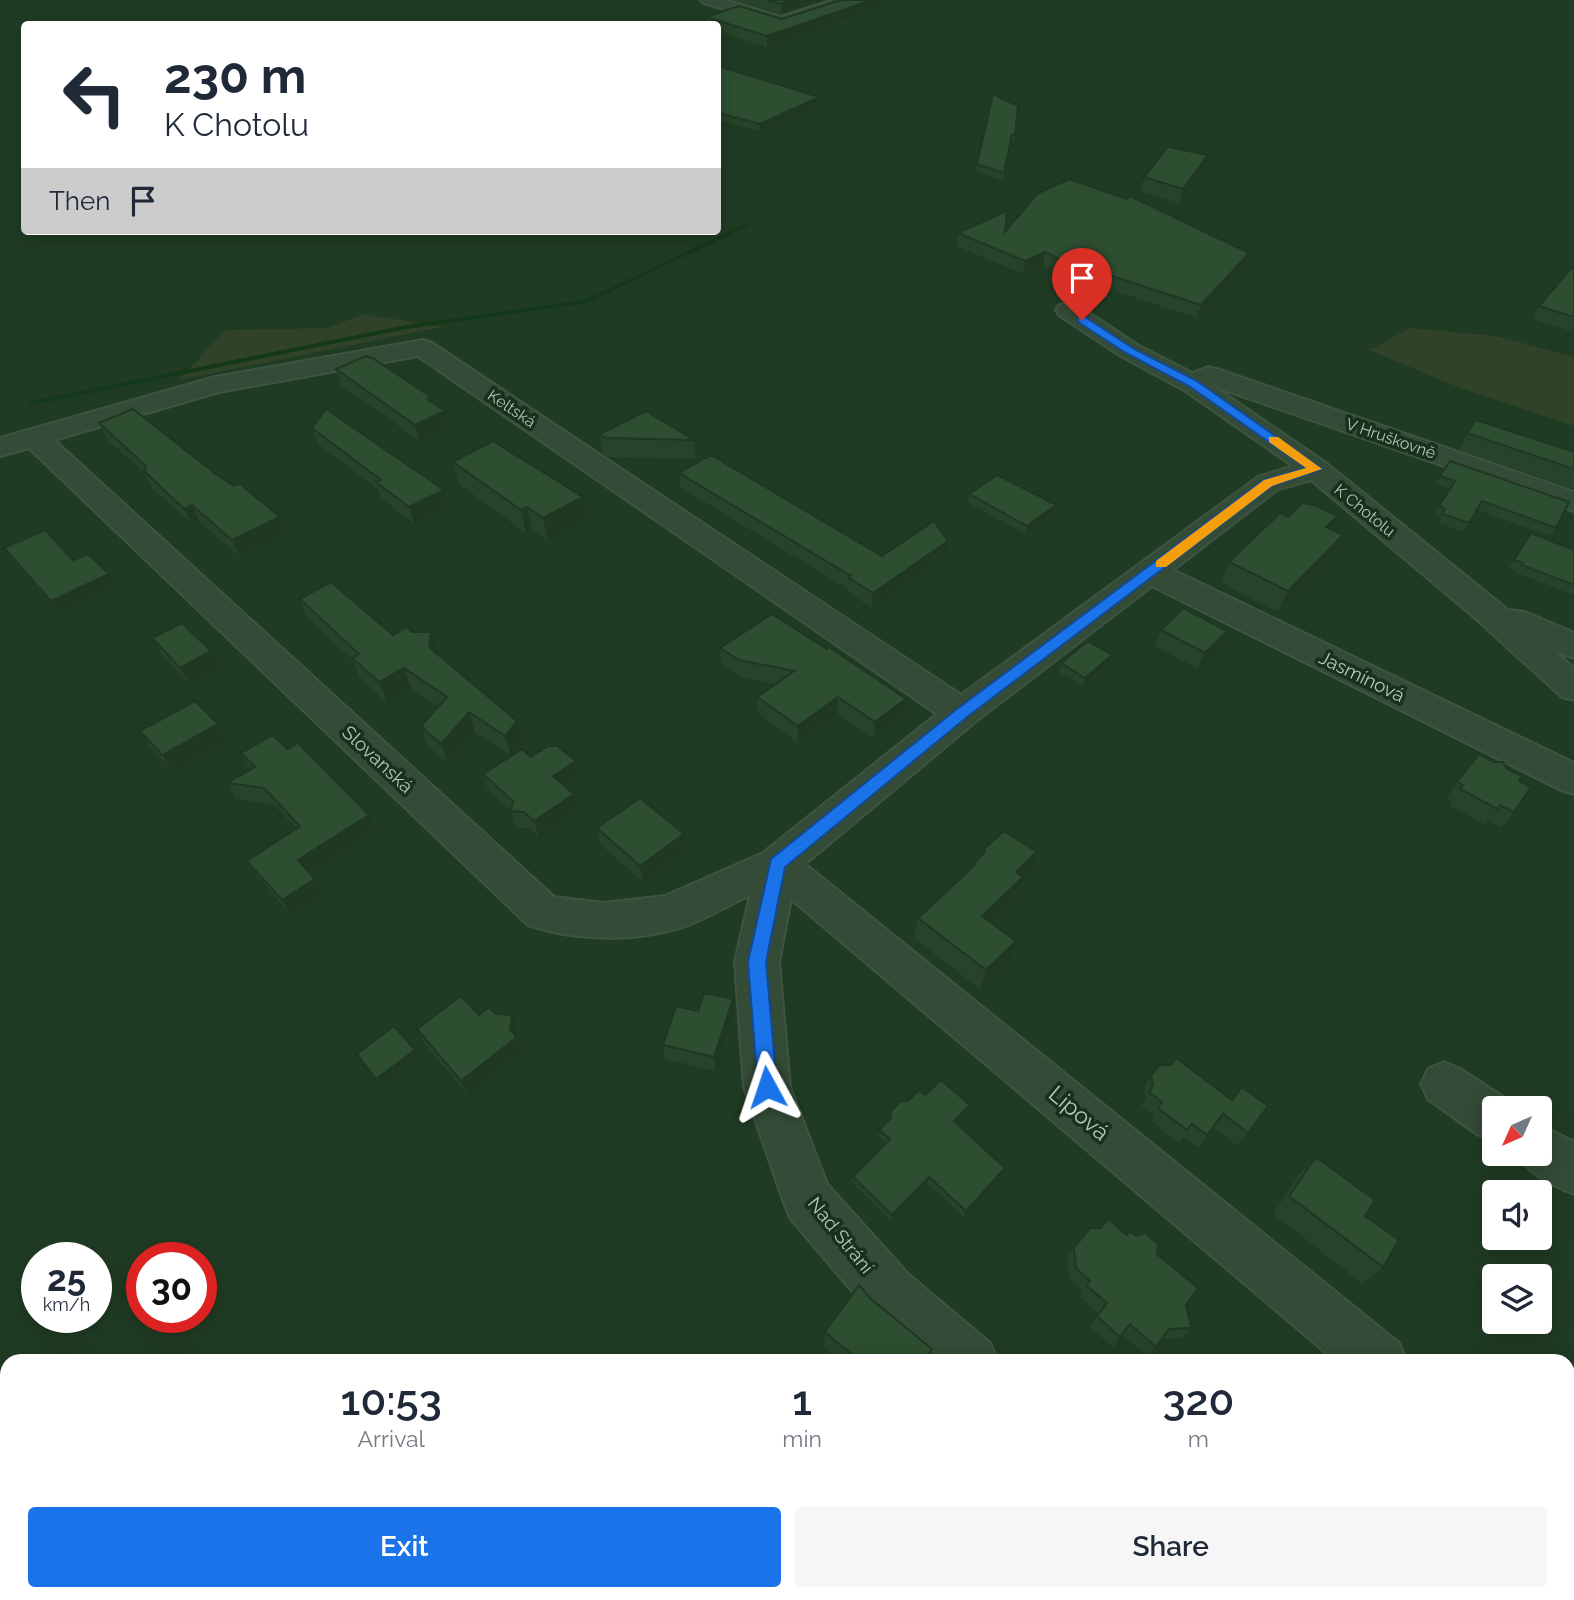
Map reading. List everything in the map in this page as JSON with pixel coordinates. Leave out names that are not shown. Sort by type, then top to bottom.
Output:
[{"type":"street","points":[[709,0],[781,22],[849,0]]},
{"type":"street","name":"K Chotolu","points":[[1068,310],[1130,351],[1200,379],[1316,469],[1485,608],[1574,688]]},
{"type":"street","name":"Keltská","points":[[0,447],[215,385],[422,348],[962,713]]},
{"type":"street","name":"V Hruškovně","points":[[1200,379],[1574,502]]},
{"type":"street","name":"Slovanská","points":[[34,437],[543,913],[604,921],[670,913],[777,864]]},
{"type":"street","points":[[777,864],[962,713],[1268,483],[1316,469]]},
{"type":"street","name":"Jasmínová","points":[[1150,572],[1574,780]]},
{"type":"street","points":[[1485,608],[1574,646]]},
{"type":"street","name":"Nad Strání","points":[[777,864],[757,962],[767,1087],[808,1199],[889,1293],[961,1354]]},
{"type":"street","name":"Lipová","points":[[777,864],[1370,1354]]},
{"type":"street","points":[[1444,1084],[1482,1110]]},
{"type":"street","points":[[1552,1156],[1574,1170]]},
{"type":"green space","points":[[364,314],[442,327],[179,380],[225,330],[327,328]]},
{"type":"green space","points":[[1410,328],[1496,336],[1574,357],[1574,426],[1458,387],[1369,350]]},
{"type":"building","points":[[768,0],[792,0],[781,4]]},
{"type":"building","points":[[841,0],[872,0],[767,36],[706,17],[739,6],[782,19]]},
{"type":"building","points":[[721,67],[819,97],[760,124],[721,114]]},
{"type":"building","points":[[993,94],[1018,106],[1015,135],[1012,135],[1004,173],[977,164]]},
{"type":"building","points":[[1168,147],[1208,155],[1183,189],[1144,177]]},
{"type":"building","points":[[1069,179],[1127,199],[1130,196],[1249,253],[1201,305],[1109,275],[1100,279],[1045,252],[1025,261],[958,233],[1007,211],[1005,232],[1037,194]]},
{"type":"building","points":[[1573,266],[1574,317],[1539,306]]},
{"type":"building","points":[[366,356],[431,397],[427,399],[445,411],[415,425],[336,369]]},
{"type":"building","points":[[133,409],[217,475],[234,486],[240,484],[280,517],[232,540],[192,505],[184,509],[144,471],[146,466],[99,423]]},
{"type":"building","points":[[326,409],[444,490],[409,507],[376,482],[381,480],[312,428]]},
{"type":"building","points":[[646,411],[694,440],[606,438],[600,434]]},
{"type":"building","points":[[1476,420],[1574,452],[1574,469],[1467,433]]},
{"type":"building","points":[[493,441],[583,497],[543,518],[527,507],[521,510],[453,462]]},
{"type":"building","points":[[711,455],[882,556],[934,521],[948,541],[873,593],[849,578],[851,576],[679,473]]},
{"type":"building","points":[[1450,461],[1569,502],[1556,528],[1482,501],[1469,523],[1442,514],[1445,509],[1439,506],[1455,481],[1440,476]]},
{"type":"building","points":[[997,475],[1056,505],[1027,526],[969,494]]},
{"type":"building","points":[[1302,503],[1314,505],[1338,516],[1326,527],[1343,535],[1288,591],[1229,562],[1280,513],[1288,517]]},
{"type":"building","points":[[45,530],[73,560],[88,554],[109,574],[51,601],[4,548]]},
{"type":"building","points":[[1531,533],[1574,550],[1574,585],[1514,560]]},
{"type":"building","points":[[331,582],[393,635],[407,627],[412,632],[431,632],[429,647],[517,721],[505,736],[469,712],[441,744],[421,726],[447,697],[404,668],[379,682],[352,658],[359,654],[300,599]]},
{"type":"building","points":[[1183,608],[1227,631],[1205,653],[1161,630]]},
{"type":"building","points":[[772,614],[827,649],[829,647],[906,699],[875,722],[838,697],[798,726],[757,697],[794,671],[739,660],[720,648]]},
{"type":"building","points":[[182,623],[211,651],[180,668],[152,638]]},
{"type":"building","points":[[1088,641],[1112,655],[1085,678],[1061,663]]},
{"type":"building","points":[[195,701],[218,724],[162,755],[140,731]]},
{"type":"building","points":[[273,735],[287,749],[298,743],[369,815],[298,860],[315,879],[282,900],[247,861],[300,826],[264,788],[227,783],[255,767],[241,753]]},
{"type":"building","points":[[548,746],[557,746],[576,761],[553,776],[574,794],[534,821],[524,812],[511,811],[513,801],[483,774],[522,749],[531,757]]},
{"type":"building","points":[[1479,754],[1494,762],[1503,762],[1507,769],[1522,776],[1519,781],[1531,787],[1514,812],[1500,805],[1497,809],[1460,789],[1463,785],[1457,782]]},
{"type":"building","points":[[640,798],[684,834],[640,866],[597,828]]},
{"type":"building","points":[[1004,831],[1037,852],[1016,872],[1023,877],[982,916],[1016,941],[986,970],[918,918],[976,864],[974,863],[985,852],[983,850]]},
{"type":"building","points":[[704,993],[733,999],[714,1057],[663,1045],[676,1006],[698,1011]]},
{"type":"building","points":[[461,996],[479,1015],[489,1007],[496,1014],[512,1015],[510,1030],[517,1037],[461,1081],[417,1029]]},
{"type":"building","points":[[394,1026],[415,1050],[376,1079],[357,1054]]},
{"type":"building","points":[[1176,1058],[1232,1100],[1242,1087],[1268,1106],[1248,1133],[1223,1114],[1207,1135],[1192,1124],[1187,1130],[1158,1108],[1162,1102],[1149,1092],[1153,1085],[1151,1075],[1160,1065],[1171,1065]]},
{"type":"building","points":[[941,1080],[970,1105],[954,1121],[1005,1168],[966,1211],[929,1177],[892,1215],[853,1177],[890,1139],[879,1130],[891,1118],[891,1111],[901,1101],[908,1101],[919,1090],[925,1095]]},
{"type":"building","points":[[1316,1157],[1375,1200],[1365,1216],[1399,1240],[1383,1267],[1289,1196]]},
{"type":"building","points":[[1108,1219],[1127,1235],[1130,1231],[1136,1236],[1145,1233],[1158,1244],[1157,1254],[1198,1288],[1186,1305],[1191,1328],[1169,1329],[1156,1347],[1130,1324],[1120,1337],[1097,1316],[1107,1303],[1087,1286],[1090,1281],[1076,1268],[1074,1248],[1090,1228],[1100,1228]]},
{"type":"building","points":[[859,1285],[871,1299],[932,1349],[929,1354],[851,1354],[825,1332]]},
{"type":"waterway","points":[[32,403],[406,327],[586,302],[749,224]]},
{"type":"slow traffic","points":[[1161,564],[1268,483],[1316,469],[1274,440]]},
{"type":"route","points":[[767,1087],[757,962],[777,864],[962,713],[1268,483],[1316,469],[1193,384],[1130,351],[1082,320]]}]
